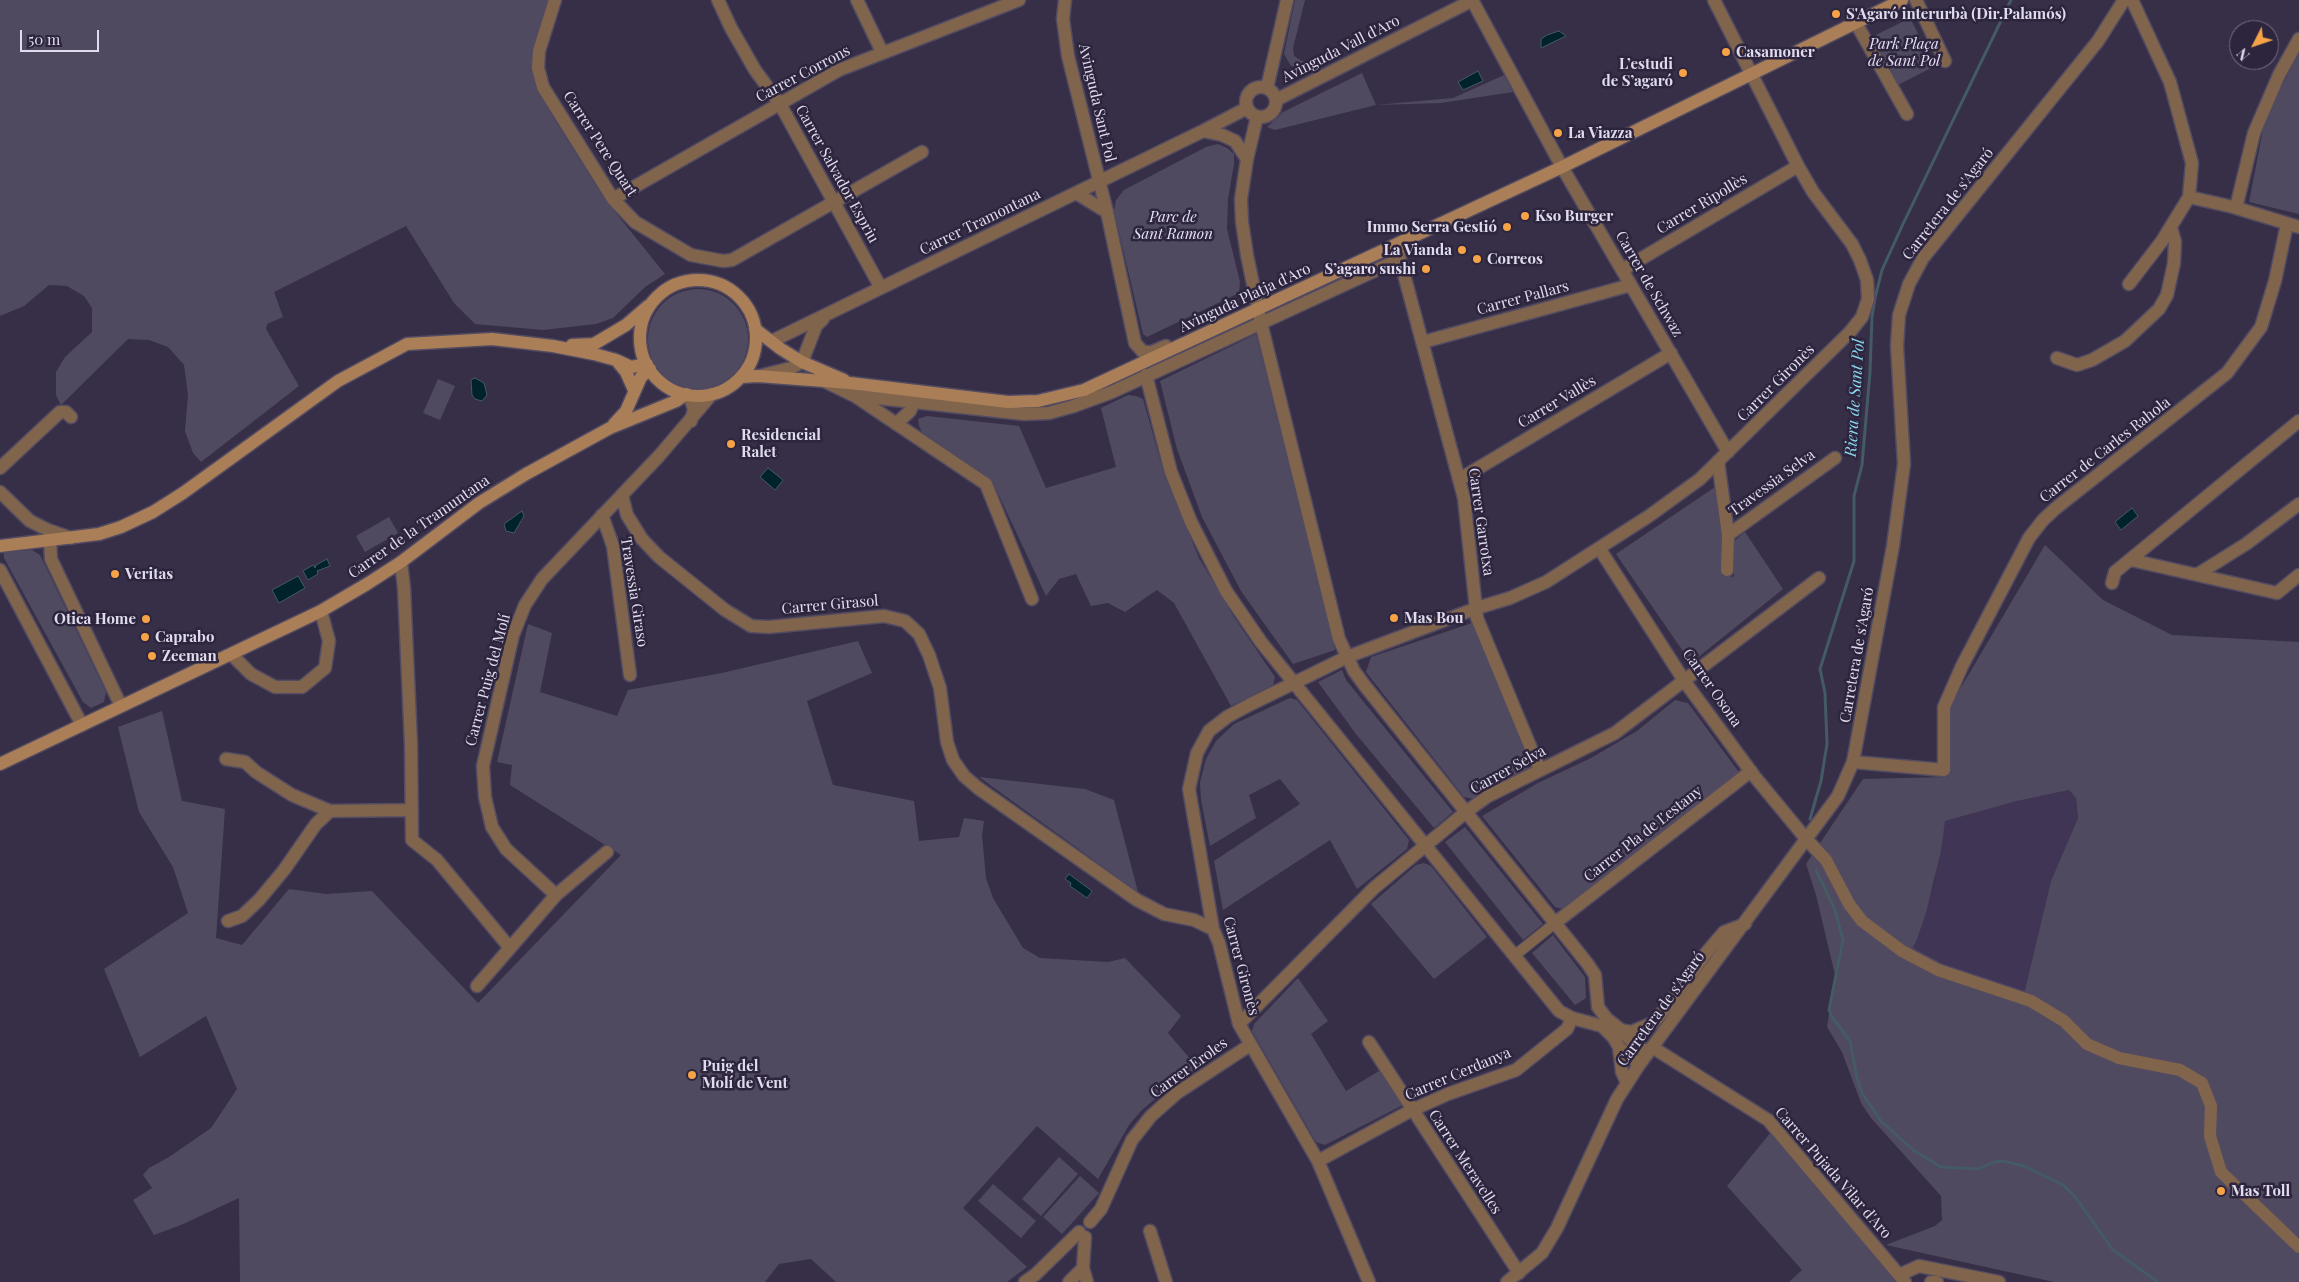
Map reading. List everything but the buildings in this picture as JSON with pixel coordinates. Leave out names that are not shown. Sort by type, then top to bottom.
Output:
[{"type":"main road","name":"Avinguda Platja d'Aro","points":[[741,377],[826,377],[850,383],[1008,402],[1038,400],[1084,390],[1213,332],[1395,244],[1562,167],[1902,0]]},
{"type":"main road","points":[[553,346],[594,344],[626,325],[665,290],[682,282],[694,280],[712,281],[729,289],[743,301],[750,311],[755,329],[754,353],[741,377],[727,388],[712,394],[688,394],[664,384],[648,367],[641,347],[641,329],[652,303]]},
{"type":"main road","points":[[755,329],[826,377]]},
{"type":"main road","points":[[0,546],[99,534],[153,512],[183,493],[338,381],[407,344],[492,339],[553,346],[616,360],[632,367],[648,367]]},
{"type":"main road","points":[[616,360],[626,372],[634,390]]},
{"type":"main road","name":"Carrer de la Tramuntana","points":[[610,428],[626,411],[634,390],[648,367]]},
{"type":"main road","name":"Carrer de la Tramuntana","points":[[0,764],[321,611],[401,562],[479,503],[518,478],[610,428],[688,394]]},
{"type":"street","name":"Carrer Pere Quart","points":[[555,0],[539,51],[538,68],[543,87],[613,199],[635,222],[691,255],[723,261],[732,260],[922,152]]},
{"type":"street","name":"Carrer Salvador Espriu","points":[[718,0],[731,28],[755,70],[780,104],[881,288]]},
{"type":"street","points":[[857,0],[882,52]]},
{"type":"street","name":"Carrer Corrons","points":[[613,199],[839,70],[1019,0]]},
{"type":"street","name":"Avinguda Sant Pol","points":[[1065,0],[1063,20],[1068,56],[1107,212],[1135,343],[1143,352],[1152,352],[1197,332],[1213,332]]},
{"type":"street","points":[[1267,88],[1286,0]]},
{"type":"street","name":"Avinguda Vall d'Aro","points":[[1276,100],[1473,0]]},
{"type":"street","name":"Carrer de Schwaz","points":[[1473,0],[1562,167],[1728,452]]},
{"type":"street","name":"Carrer Gironès","points":[[1368,1282],[1318,1162],[1239,1024],[1219,943],[1213,929],[1189,789],[1197,753],[1209,731],[1227,717],[1347,658],[1477,608],[1510,598],[1546,582],[1649,516],[1700,478],[1728,452],[1850,332],[1862,316],[1868,298],[1867,280],[1852,244],[1814,192],[1798,166],[1714,0]]},
{"type":"street","points":[[1916,0],[1944,61]]},
{"type":"street","name":"Carretera de s'Agaró","points":[[1508,1282],[1542,1253],[1557,1228],[1627,1083],[1838,796],[1853,762],[1893,546],[1904,464],[1898,346],[1899,315],[1909,284],[1923,258],[2098,41],[2124,0]]},
{"type":"street","points":[[2129,284],[2162,241],[2189,196],[2192,163],[2170,82],[2132,0]]},
{"type":"street","points":[[1856,23],[1907,114]]},
{"type":"street","points":[[2236,208],[2254,133],[2279,75],[2299,39]]},
{"type":"street","points":[[1256,88],[1267,88],[1272,91],[1276,100],[1276,106],[1270,115],[1257,117],[1247,108],[1246,99],[1251,91],[1256,88]]},
{"type":"street","name":"Carrer Tramontana","points":[[772,341],[1247,108]]},
{"type":"street","points":[[1257,117],[1247,159],[1241,199],[1242,222],[1261,323],[1334,622],[1347,658],[1365,686],[1595,975],[1598,1007],[1607,1019],[1647,1054]]},
{"type":"street","points":[[1203,131],[1222,135],[1235,141],[1247,159]]},
{"type":"street","name":"Carrer Ripollès","points":[[1622,270],[1798,166]]},
{"type":"street","points":[[1076,193],[1107,212]]},
{"type":"street","points":[[2189,196],[2293,225]]},
{"type":"street","name":"Carrer de Carles Rahola","points":[[1853,762],[1944,770],[1944,708],[1962,666],[2029,538],[2043,520],[2056,508],[2227,373],[2261,327],[2293,225]]},
{"type":"street","points":[[2057,358],[2077,365],[2092,360],[2125,342],[2159,309],[2167,295],[2174,263],[2175,242],[2171,227]]},
{"type":"street","name":"Carrer Garrotxa","points":[[1395,244],[1460,479],[1464,498],[1477,618],[1540,770]]},
{"type":"street","points":[[856,396],[991,412],[1049,413],[1112,392],[1400,259]]},
{"type":"street","name":"Carrer Pallars","points":[[1423,342],[1631,285]]},
{"type":"street","points":[[758,376],[791,368],[802,362],[816,326],[828,314]]},
{"type":"street","points":[[809,345],[816,362],[826,377],[986,484],[1032,599]]},
{"type":"street","name":"Carrer Vallès","points":[[1460,479],[1671,353]]},
{"type":"street","points":[[1146,375],[1171,472],[1191,522],[1226,590],[1261,642],[1559,1011],[1572,1018],[1602,1026],[1613,1037],[1619,1047],[1634,1060],[1647,1054]]},
{"type":"street","points":[[688,394],[694,409],[691,420]]},
{"type":"street","points":[[691,420],[712,394]]},
{"type":"street","points":[[896,424],[910,411],[914,402]]},
{"type":"street","points":[[0,468],[60,412],[66,412],[71,417]]},
{"type":"street","name":"Carrer Puig del Molí","points":[[556,895],[506,849],[492,827],[485,797],[483,766],[513,636],[525,605],[542,579],[691,420]]},
{"type":"street","points":[[2112,583],[2115,572],[2299,421]]},
{"type":"street","name":"Travessia Selva","points":[[1728,535],[1835,458]]},
{"type":"street","name":"Travessia Selva","points":[[1718,461],[1728,535],[1727,570]]},
{"type":"street","name":"Carrer Girasol","points":[[622,495],[627,515],[642,539],[658,557],[725,610],[751,626],[768,627],[884,616],[904,621],[920,634],[929,655],[940,688],[947,742],[953,760],[964,776],[978,788],[1137,900],[1164,914],[1194,920],[1213,929]]},
{"type":"street","points":[[3,500],[30,521],[71,538]]},
{"type":"street","points":[[2198,574],[2246,544],[2299,504]]},
{"type":"street","name":"Travessia Giraso","points":[[602,515],[613,546],[630,675]]},
{"type":"street","points":[[50,540],[51,560],[121,706]]},
{"type":"street","name":"Carrer Osona","points":[[1599,548],[1685,682],[1752,771],[1807,840],[1826,860],[1849,904],[1862,921],[1902,951],[1938,970],[2031,1001],[2064,1021],[2087,1044],[2119,1058],[2180,1070],[2202,1083],[2211,1106],[2210,1136],[2221,1172],[2299,1247]]},
{"type":"street","points":[[2131,560],[2277,593],[2299,574]]},
{"type":"street","points":[[401,562],[405,608],[412,840],[437,860],[510,948]]},
{"type":"street","points":[[0,570],[82,725]]},
{"type":"street","name":"Carrer Selva","points":[[1239,1024],[1374,888],[1466,812],[1488,796],[1616,733],[1819,578]]},
{"type":"street","points":[[232,654],[250,674],[275,687],[302,687],[325,668],[329,642],[321,611]]},
{"type":"street","points":[[226,759],[245,762],[256,772],[292,795],[330,811],[412,810]]},
{"type":"street","name":"Carrer Pla de Ľestany","points":[[1555,923],[1752,771]]},
{"type":"street","points":[[228,921],[242,916],[259,900],[284,870],[316,824],[330,811]]},
{"type":"street","points":[[477,986],[556,895],[607,852]]},
{"type":"street","points":[[1514,956],[1555,923]]},
{"type":"street","points":[[1621,1030],[1630,1032],[1653,1023],[1724,932],[1745,924]]},
{"type":"street","name":"Carrer Cerdanya","points":[[1318,1162],[1412,1110],[1448,1094],[1516,1070],[1567,1029],[1572,1018]]},
{"type":"street","name":"Carrer Meravelles","points":[[1369,1042],[1519,1273]]},
{"type":"street","name":"Carrer Eroles","points":[[1082,1235],[1078,1227],[1081,1223],[1090,1222],[1101,1208],[1132,1140],[1151,1116],[1177,1093],[1250,1045]]},
{"type":"street","points":[[1619,1047],[1622,1072],[1627,1083]]},
{"type":"street","name":"Carrer Pujada Vilar d'Aro","points":[[1647,1054],[1768,1120],[1902,1278]]},
{"type":"street","points":[[1150,1232],[1166,1282]]},
{"type":"street","points":[[1082,1235],[1083,1268],[1086,1282]]},
{"type":"street","points":[[1025,1282],[1082,1235]]},
{"type":"street","points":[[1902,1278],[1919,1266],[1999,1282]]},
{"type":"street","points":[[1069,1282],[1083,1268]]},
{"type":"street","points":[[1932,1282],[1937,1282]]},
{"type":"shaded area","points":[[2069,790],[2076,798],[2078,818],[2051,881],[2024,994],[1960,975],[1911,950],[1916,942],[1935,880],[1944,821],[2017,801]]},
{"type":"green space","points":[[0,0],[554,0],[536,61],[549,111],[603,197],[665,274],[645,287],[613,318],[596,324],[543,330],[475,324],[454,303],[406,226],[274,292],[283,317],[267,324],[266,329],[299,386],[201,462],[193,453],[185,431],[188,395],[184,365],[168,347],[149,340],[128,339],[61,405],[56,395],[56,372],[65,357],[92,332],[92,308],[84,296],[67,286],[49,285],[24,306],[0,316]]},
{"type":"green space","points":[[1295,0],[1305,0],[1293,48],[1294,56],[1302,61],[1310,62],[1298,67],[1291,66],[1284,54]]},
{"type":"green space","name":"Park Plaça de Sant Pol","points":[[1910,18],[1935,66],[1898,85],[1872,37]]},
{"type":"green space","points":[[2299,53],[2299,214],[2249,202],[2265,119]]},
{"type":"green space","points":[[1362,73],[1376,105],[1275,130],[1267,127],[1283,112]]},
{"type":"green space","points":[[1504,75],[1513,92],[1441,103],[1376,105],[1453,98]]},
{"type":"green space","name":"Parc de Sant Ramon","points":[[1218,144],[1234,154],[1228,199],[1227,229],[1240,282],[1239,293],[1147,337],[1143,334],[1114,211],[1116,200],[1124,190],[1206,147]]},
{"type":"green space","points":[[698,289],[717,293],[733,304],[744,320],[748,339],[744,358],[733,374],[717,385],[698,389],[679,385],[663,374],[652,358],[648,339],[652,320],[663,304],[679,293]]},
{"type":"green space","points":[[1256,334],[1335,650],[1293,664],[1241,591],[1202,517],[1177,449],[1160,381]]},
{"type":"green space","points":[[438,379],[455,386],[440,420],[423,413]]},
{"type":"green space","points":[[1128,395],[1143,399],[1165,477],[1199,558],[1234,617],[1275,677],[1273,685],[1231,706],[1174,603],[1157,590],[1125,612],[1108,603],[1091,606],[1076,574],[1059,579],[1046,596],[995,487],[986,476],[922,432],[918,419],[927,416],[1019,426],[1046,488],[1116,467],[1101,408]]},
{"type":"green space","points":[[1721,483],[1721,575],[1734,577],[1732,543],[1745,532],[1783,589],[1691,663],[1616,554]]},
{"type":"green space","points":[[389,517],[398,533],[365,552],[356,536]]},
{"type":"green space","points":[[2045,545],[2103,600],[2172,635],[2299,642],[2299,1241],[2226,1169],[2217,1149],[2202,1076],[2189,1067],[2164,1060],[2127,1056],[2180,1073],[2195,1085],[2204,1100],[2217,1173],[2232,1194],[2299,1252],[2299,1282],[2054,1282],[1886,1245],[1935,1226],[1942,1220],[1941,1196],[1871,1118],[1861,1103],[1842,1052],[1827,1027],[1835,975],[1816,895],[1806,864],[1863,779],[1948,777],[1950,706]],"holes":[[[2069,790],[2076,798],[2078,818],[2051,881],[2024,994],[2095,1044],[2124,1055],[2076,1040],[2056,1020],[2032,1006],[1907,957],[1916,942],[1926,913],[1941,851],[1945,821],[2017,801]]]},
{"type":"green space","points":[[32,550],[40,555],[106,692],[104,702],[91,708],[83,702],[4,558],[4,552]]},
{"type":"green space","points":[[1472,623],[1529,762],[1528,770],[1474,799],[1464,797],[1366,672],[1371,657]]},
{"type":"green space","points":[[528,624],[552,633],[540,692],[617,716],[628,690],[722,673],[858,641],[872,673],[807,701],[833,785],[914,801],[919,841],[959,837],[964,818],[984,821],[982,835],[986,878],[993,898],[1023,948],[1040,958],[1108,962],[1125,958],[1181,1016],[1168,1033],[1198,1068],[1172,1084],[1141,1111],[1129,1125],[1098,1179],[1037,1126],[963,1208],[1027,1267],[1007,1282],[836,1282],[811,1259],[779,1264],[765,1282],[240,1282],[239,1198],[181,1225],[154,1235],[133,1200],[152,1188],[143,1175],[149,1168],[169,1157],[211,1128],[237,1089],[206,1016],[140,1057],[104,969],[188,913],[173,867],[139,812],[118,727],[162,711],[182,801],[225,809],[216,938],[242,945],[289,889],[326,894],[372,891],[478,1003],[621,855],[510,785],[512,765],[497,762]]},
{"type":"green space","points":[[1342,670],[1346,680],[1453,812],[1434,828],[1356,734],[1318,682]]},
{"type":"green space","points":[[1290,698],[1297,700],[1409,840],[1407,849],[1357,889],[1330,840],[1223,910],[1214,861],[1300,804],[1280,779],[1249,795],[1256,818],[1210,846],[1201,800],[1200,782],[1206,759],[1216,741],[1234,724]]},
{"type":"green space","points":[[1675,700],[1688,703],[1741,775],[1586,897],[1563,909],[1555,907],[1482,816],[1538,783],[1591,758],[1637,731]]},
{"type":"green space","points":[[979,777],[1085,789],[1114,800],[1138,892]]},
{"type":"green space","points":[[1465,827],[1543,924],[1523,940],[1445,842]]},
{"type":"green space","points":[[1424,863],[1431,866],[1487,937],[1434,979],[1371,904],[1416,865]]},
{"type":"green space","points":[[1553,935],[1585,977],[1586,998],[1575,1005],[1532,953]]},
{"type":"green space","points":[[1298,978],[1328,1021],[1311,1034],[1346,1091],[1379,1071],[1403,1105],[1325,1145],[1316,1142],[1252,1031],[1254,1024]]},
{"type":"green space","points":[[1771,1132],[1895,1282],[1789,1282],[1802,1270],[1727,1186]]},
{"type":"green space","points":[[1059,1157],[1078,1174],[1041,1216],[1022,1199]]},
{"type":"green space","points":[[1080,1176],[1099,1193],[1062,1234],[1043,1217]]},
{"type":"green space","points":[[993,1184],[1036,1221],[1021,1238],[978,1201]]},
{"type":"water","points":[[1559,31],[1566,36],[1541,48],[1541,39]]},
{"type":"water","points":[[1478,71],[1483,81],[1463,90],[1458,82]]},
{"type":"water","points":[[475,378],[484,383],[487,395],[482,401],[475,399],[472,395],[471,380]]},
{"type":"water","points":[[768,468],[783,480],[775,490],[760,477]]},
{"type":"water","points":[[2132,508],[2138,516],[2121,530],[2115,522]]},
{"type":"water","points":[[522,511],[524,516],[514,533],[506,531],[504,524]]},
{"type":"water","points":[[327,559],[330,566],[317,571],[318,574],[308,580],[303,571],[313,565],[315,568],[316,565]]},
{"type":"water","points":[[298,576],[305,588],[279,603],[272,590]]},
{"type":"water","points":[[1069,874],[1092,891],[1087,898],[1070,886],[1071,883],[1065,879]]},
{"type":"waterway","name":"Riera de Sant Pol","points":[[1810,819],[1821,781],[1827,744],[1825,693],[1820,669],[1854,561],[1854,496],[1862,465],[1870,372],[1872,317],[1875,298],[1882,270],[2011,0]]},
{"type":"waterway","name":"Riera de Sant Pol","points":[[1816,870],[1835,910],[1843,940],[1829,1010],[1850,1041],[1862,1093],[1881,1121],[1913,1150],[1941,1167],[1978,1169],[1994,1162],[2003,1161],[2024,1166],[2063,1185],[2076,1198],[2113,1250],[2158,1282]]},
{"type":"place","name":"S'Agaró interurbà (Dir.Palamós)","points":[[1836,14]]},
{"type":"place","name":"Casamoner","points":[[1726,52]]},
{"type":"place","name":"L’estudi de S’agaró","points":[[1683,73]]},
{"type":"place","name":"La Viazza","points":[[1558,133]]},
{"type":"place","name":"Kso Burger","points":[[1525,216]]},
{"type":"place","name":"Immo Serra Gestió","points":[[1507,227]]},
{"type":"place","name":"La Vianda","points":[[1462,250]]},
{"type":"place","name":"Correos","points":[[1477,259]]},
{"type":"place","name":"S’agaro sushi","points":[[1426,269]]},
{"type":"place","name":"Residencial Ralet","points":[[731,444]]},
{"type":"place","name":"Veritas","points":[[115,574]]},
{"type":"place","name":"Mas Bou","points":[[1394,618]]},
{"type":"place","name":"Otica Home","points":[[146,619]]},
{"type":"place","name":"Caprabo","points":[[145,637]]},
{"type":"place","name":"Zeeman","points":[[152,656]]},
{"type":"place","name":"Puig del Molí de Vent","points":[[692,1075]]},
{"type":"place","name":"Mas Toll","points":[[2221,1191]]}]
